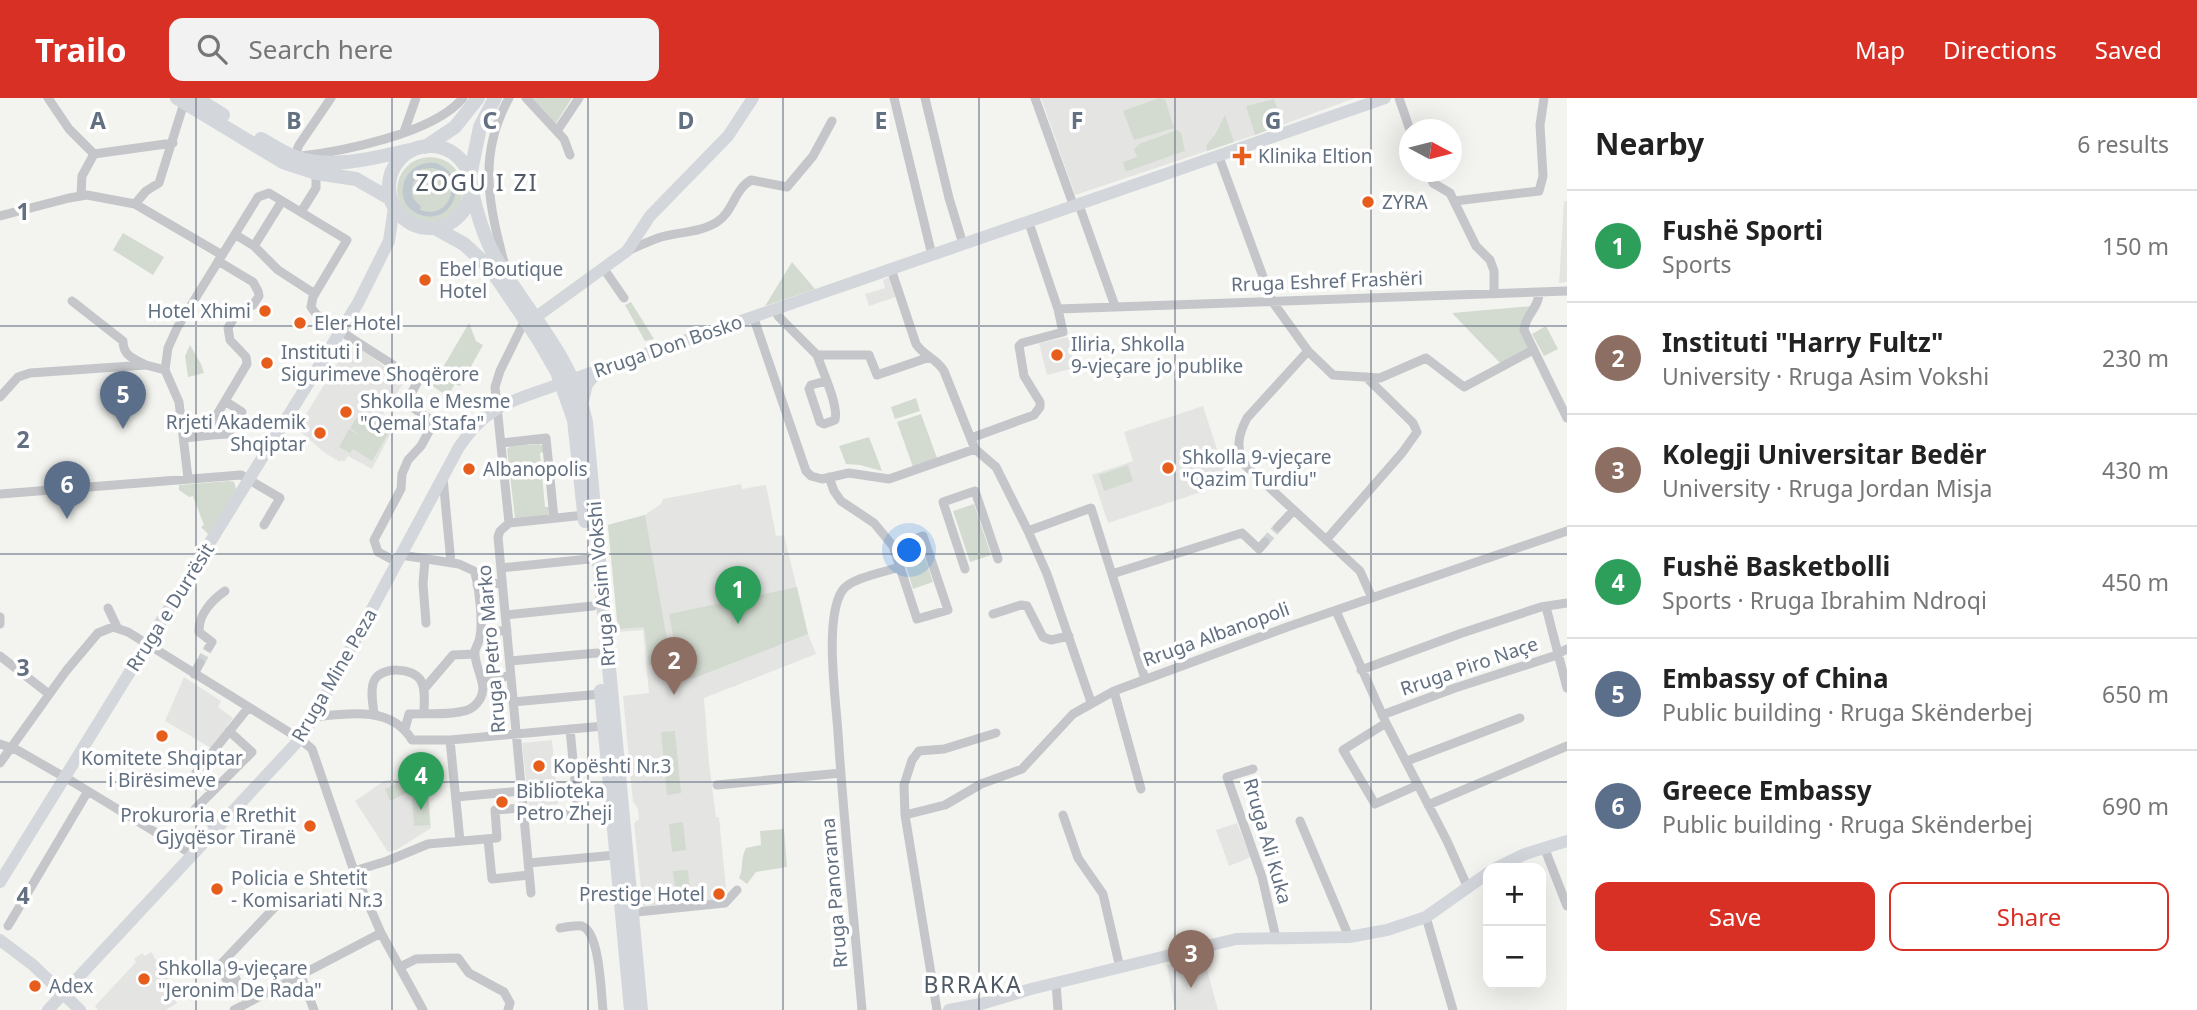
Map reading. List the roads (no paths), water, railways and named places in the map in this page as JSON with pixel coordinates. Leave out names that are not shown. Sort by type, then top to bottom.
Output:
[{"type":"main road","points":[[393,203],[389,189],[393,170],[406,154],[455,127],[478,98]]},
{"type":"main road","points":[[186,100],[278,160],[299,169],[356,179],[393,203],[407,221],[425,228],[435,228],[445,226],[467,206],[480,127],[495,98]]},
{"type":"main road","points":[[531,318],[627,251],[650,216],[728,136],[753,98]]},
{"type":"main road","name":"Rruga Don Bosko","points":[[568,381],[1385,98]]},
{"type":"main road","points":[[186,100],[294,157],[326,163],[341,162],[435,146],[453,153],[466,168],[471,182]]},
{"type":"main road","name":"Rruga Asim Vokshi","points":[[471,182],[487,242],[509,277],[551,359],[582,402],[587,432],[627,913],[631,1010]]},
{"type":"main road","name":"Rruga e Durrësit","points":[[0,882],[341,331],[384,253],[391,235],[393,203]]},
{"type":"main road","name":"Rruga Asim Vokshi","points":[[435,228],[476,253],[531,318]]},
{"type":"main road","points":[[582,402],[586,384],[596,372]]},
{"type":"main road","name":"Rruga Asim Vokshi","points":[[568,381],[570,405],[577,433],[616,855],[641,1010]]},
{"type":"main road","name":"Rruga Mine Peza","points":[[48,1010],[300,738],[314,717],[470,430],[497,407],[568,381]]},
{"type":"main road","points":[[1505,863],[1567,841]]},
{"type":"main road","points":[[949,1010],[1236,939],[1349,937],[1387,930],[1426,917],[1483,877]]},
{"type":"main road","points":[[0,940],[33,965],[80,1010]]},
{"type":"street","points":[[48,98],[69,129],[94,154]]},
{"type":"street","points":[[294,157],[299,145],[331,98]]},
{"type":"street","points":[[404,132],[416,98]]},
{"type":"street","points":[[294,157],[337,150],[404,132],[445,115],[463,98]]},
{"type":"street","points":[[509,98],[493,135],[489,190],[494,228],[509,277]]},
{"type":"street","points":[[526,98],[564,139],[570,155]]},
{"type":"street","points":[[557,131],[579,98]]},
{"type":"street","points":[[894,98],[932,255]]},
{"type":"street","points":[[925,98],[963,244]]},
{"type":"street","points":[[1035,98],[1115,306]]},
{"type":"street","points":[[1399,98],[1406,119]]},
{"type":"street","points":[[1455,201],[1539,191],[1543,176],[1539,125],[1544,98]]},
{"type":"street","points":[[135,204],[146,191],[159,183],[186,100]]},
{"type":"street","points":[[627,251],[660,237],[718,222],[728,211],[740,188],[751,180],[787,187],[813,156],[832,121]]},
{"type":"street","points":[[94,154],[173,143]]},
{"type":"street","points":[[81,195],[85,169],[94,154]]},
{"type":"street","points":[[1219,157],[1272,301],[1308,351],[1334,375],[1385,376],[1426,358],[1432,360],[1460,386],[1468,386],[1533,350]]},
{"type":"street","points":[[301,212],[316,187],[316,173]]},
{"type":"street","points":[[1433,182],[1444,188],[1455,201],[1476,246],[1493,265],[1494,294]]},
{"type":"street","points":[[188,478],[177,392],[165,369],[168,348],[177,328],[220,258],[262,194],[269,193],[347,240],[311,302],[313,311],[418,381],[406,403],[434,422],[421,446],[408,460],[402,474],[401,489],[375,536],[378,552],[399,559],[451,563],[470,568],[476,577],[481,633],[475,654],[482,679],[481,694],[472,708],[464,711],[409,713],[405,729]]},
{"type":"street","points":[[0,216],[81,195],[135,204],[253,282],[259,296],[253,305],[238,312],[228,328],[230,340],[246,356],[247,364],[212,423],[212,435]]},
{"type":"street","points":[[254,246],[282,201]]},
{"type":"street","points":[[971,438],[1038,412],[1040,401],[1024,376],[1019,346],[1063,332],[1029,223]]},
{"type":"street","points":[[236,235],[254,246],[289,278],[315,294]]},
{"type":"street","points":[[604,269],[624,298]]},
{"type":"street","points":[[891,269],[916,344],[944,371],[975,449],[996,467],[1028,531],[1069,636],[1091,702]]},
{"type":"street","name":"Rruga Eshref Frashëri","points":[[1058,309],[1567,291]]},
{"type":"street","points":[[1539,293],[1538,303],[1524,325],[1526,335],[1567,418]]},
{"type":"street","points":[[72,301],[123,341],[124,351],[128,355],[146,365]]},
{"type":"street","points":[[774,309],[817,355],[826,381],[837,418],[824,424],[820,422],[809,389],[811,385],[826,381]]},
{"type":"street","points":[[753,316],[806,471],[817,478],[849,473],[889,479],[975,449]]},
{"type":"street","points":[[531,318],[497,379],[497,407],[509,523],[585,515]]},
{"type":"street","points":[[1308,351],[1247,418],[1241,429],[1238,452],[1246,466],[1364,576],[1372,598]]},
{"type":"street","points":[[817,355],[869,355],[877,375],[930,357]]},
{"type":"street","points":[[0,397],[18,377],[30,373],[146,365],[165,369]]},
{"type":"street","points":[[1326,540],[1417,432],[1413,423],[1366,377]]},
{"type":"street","points":[[184,438],[228,434],[242,412],[225,401]]},
{"type":"street","points":[[502,443],[546,438],[554,518]]},
{"type":"street","points":[[0,494],[241,475],[280,498],[264,525]]},
{"type":"street","points":[[443,476],[451,563]]},
{"type":"street","points":[[829,477],[841,501],[874,523],[893,546],[917,619],[948,610],[923,536],[893,546]]},
{"type":"street","points":[[965,569],[943,502],[975,491],[998,559]]},
{"type":"street","points":[[1028,531],[1091,508],[1145,679]]},
{"type":"street","points":[[1278,527],[1294,510]]},
{"type":"street","name":"Rruga Petro Marko","points":[[509,523],[500,531],[501,568],[531,892]]},
{"type":"street","name":"Rruga Albanopoli","points":[[905,815],[945,806],[981,784],[1022,769],[1063,723],[1091,702],[1114,691],[1567,531]]},
{"type":"street","points":[[1112,574],[1242,533],[1259,549],[1265,542]]},
{"type":"street","points":[[425,559],[423,584],[426,623]]},
{"type":"street","points":[[501,568],[589,559]]},
{"type":"street","name":"Rruga Panorama","points":[[862,1010],[833,665],[834,620],[839,597],[851,582],[900,567]]},
{"type":"street","points":[[477,586],[502,583]]},
{"type":"street","points":[[209,647],[212,642],[199,632],[200,621],[210,604],[225,591]]},
{"type":"street","points":[[1361,670],[1462,633],[1567,603]]},
{"type":"street","points":[[993,614],[1021,605],[1027,606],[1043,638],[1051,640],[1069,636]]},
{"type":"street","points":[[506,615],[593,606]]},
{"type":"street","points":[[1546,607],[1563,652],[1567,688]]},
{"type":"street","points":[[108,608],[117,627]]},
{"type":"street","points":[[1336,611],[1384,719],[1468,888]]},
{"type":"street","points":[[0,617],[0,624]]},
{"type":"street","points":[[0,763],[49,694],[99,633],[108,627],[117,627],[300,738],[312,749],[354,871],[382,933],[423,1010]]},
{"type":"street","points":[[481,633],[507,630]]},
{"type":"street","name":"Rruga Piro Naçe","points":[[1418,785],[1375,804],[1343,750],[1384,719],[1422,699],[1563,652]]},
{"type":"street","points":[[510,661],[597,653]]},
{"type":"street","points":[[424,689],[453,655],[475,654]]},
{"type":"street","points":[[0,656],[49,694]]},
{"type":"street","points":[[194,674],[200,663]]},
{"type":"street","points":[[374,714],[372,690],[377,676],[383,672],[405,670],[420,678],[424,689],[424,713]]},
{"type":"street","points":[[482,679],[511,676]]},
{"type":"street","points":[[1114,691],[1141,789]]},
{"type":"street","points":[[513,702],[601,694]]},
{"type":"street","points":[[213,791],[195,774],[248,708]]},
{"type":"street","points":[[314,717],[374,714],[405,729],[412,740],[450,740],[604,726]]},
{"type":"street","points":[[1407,761],[1520,719]]},
{"type":"street","points":[[570,729],[578,813]]},
{"type":"street","points":[[217,829],[195,809],[252,752],[229,731]]},
{"type":"street","points":[[937,1010],[905,815],[904,785],[912,760],[919,751],[944,749],[996,733]]},
{"type":"street","points":[[450,740],[460,841]]},
{"type":"street","points":[[0,744],[88,791],[193,855]]},
{"type":"street","points":[[1428,804],[1567,746]]},
{"type":"street","name":"Rruga Ali Kuka","points":[[1253,769],[1227,777],[1262,877],[1276,938]]},
{"type":"street","points":[[717,785],[841,773]]},
{"type":"street","points":[[8,926],[88,791]]},
{"type":"street","points":[[456,797],[522,791]]},
{"type":"street","points":[[354,871],[429,844],[497,838],[495,810],[524,813],[612,810]]},
{"type":"street","points":[[1063,816],[1079,858],[1103,894],[1120,968]]},
{"type":"street","points":[[1300,821],[1349,937]]},
{"type":"street","points":[[488,839],[492,879],[529,875]]},
{"type":"street","points":[[1544,847],[1567,906]]},
{"type":"street","points":[[528,863],[616,855]]},
{"type":"street","points":[[627,913],[725,903],[737,890]]},
{"type":"street","points":[[247,1003],[234,975],[226,979],[220,965],[275,907]]},
{"type":"street","points":[[1426,917],[1453,1010]]},
{"type":"street","points":[[560,928],[581,926],[593,939],[603,1010]]},
{"type":"street","points":[[234,1010],[382,933]]},
{"type":"street","points":[[400,967],[416,959],[458,958],[469,973],[504,992],[510,1003],[508,1010]]},
{"type":"street","points":[[300,976],[314,1010]]},
{"type":"street","points":[[1056,983],[1058,1010]]},
{"type":"tunnel","points":[[1265,542],[1278,527]]},
{"type":"tunnel","points":[[200,663],[209,647]]},
{"type":"place","name":"Klinika Eltion","points":[[1242,156]]},
{"type":"place","name":"ZYRA","points":[[1368,202]]},
{"type":"place","name":"Ebel Boutique Hotel","points":[[425,280]]},
{"type":"place","name":"Hotel Xhimi","points":[[265,311]]},
{"type":"place","name":"Eler Hotel","points":[[300,323]]},
{"type":"place","name":"Iliria, Shkolla 9-vjeçare jo publike","points":[[1057,355]]},
{"type":"place","name":"Instituti i Sigurimeve Shoqërore","points":[[267,363]]},
{"type":"place","name":"Shkolla e Mesme \"Qemal Stafa\"","points":[[346,412]]},
{"type":"place","name":"Embassy of China","points":[[123,429]]},
{"type":"place","name":"Rrjeti Akademik Shqiptar","points":[[320,433]]},
{"type":"place","name":"Shkolla 9-vjeçare \"Qazim Turdiu\"","points":[[1168,468]]},
{"type":"place","name":"Albanopolis","points":[[469,469]]},
{"type":"place","name":"Greece Embassy","points":[[67,519]]},
{"type":"place","name":"Fushë Sporti","points":[[738,624]]},
{"type":"place","name":"Instituti \"Harry Fultz\"","points":[[674,695]]},
{"type":"place","name":"Komitete Shqiptar i Birësimeve","points":[[162,736]]},
{"type":"place","name":"Kopështi Nr.3","points":[[539,766]]},
{"type":"place","name":"Biblioteka Petro Zheji","points":[[502,802]]},
{"type":"place","name":"Fushë Basketbolli","points":[[421,810]]},
{"type":"place","name":"Prokuroria e Rrethit Gjyqësor Tiranë","points":[[310,826]]},
{"type":"place","name":"Policia e Shtetit - Komisariati Nr.3","points":[[217,889]]},
{"type":"place","name":"Prestige Hotel","points":[[719,894]]},
{"type":"place","name":"Shkolla 9-vjeçare \"Jeronim De Rada\"","points":[[144,979]]},
{"type":"place","name":"Adex","points":[[35,986]]},
{"type":"place","name":"Kolegji Universitar Bedër","points":[[1191,988]]},
{"type":"district","name":"ZOGU I ZI","points":[[477,182]]},
{"type":"district","name":"BRRAKA","points":[[973,984]]}]
